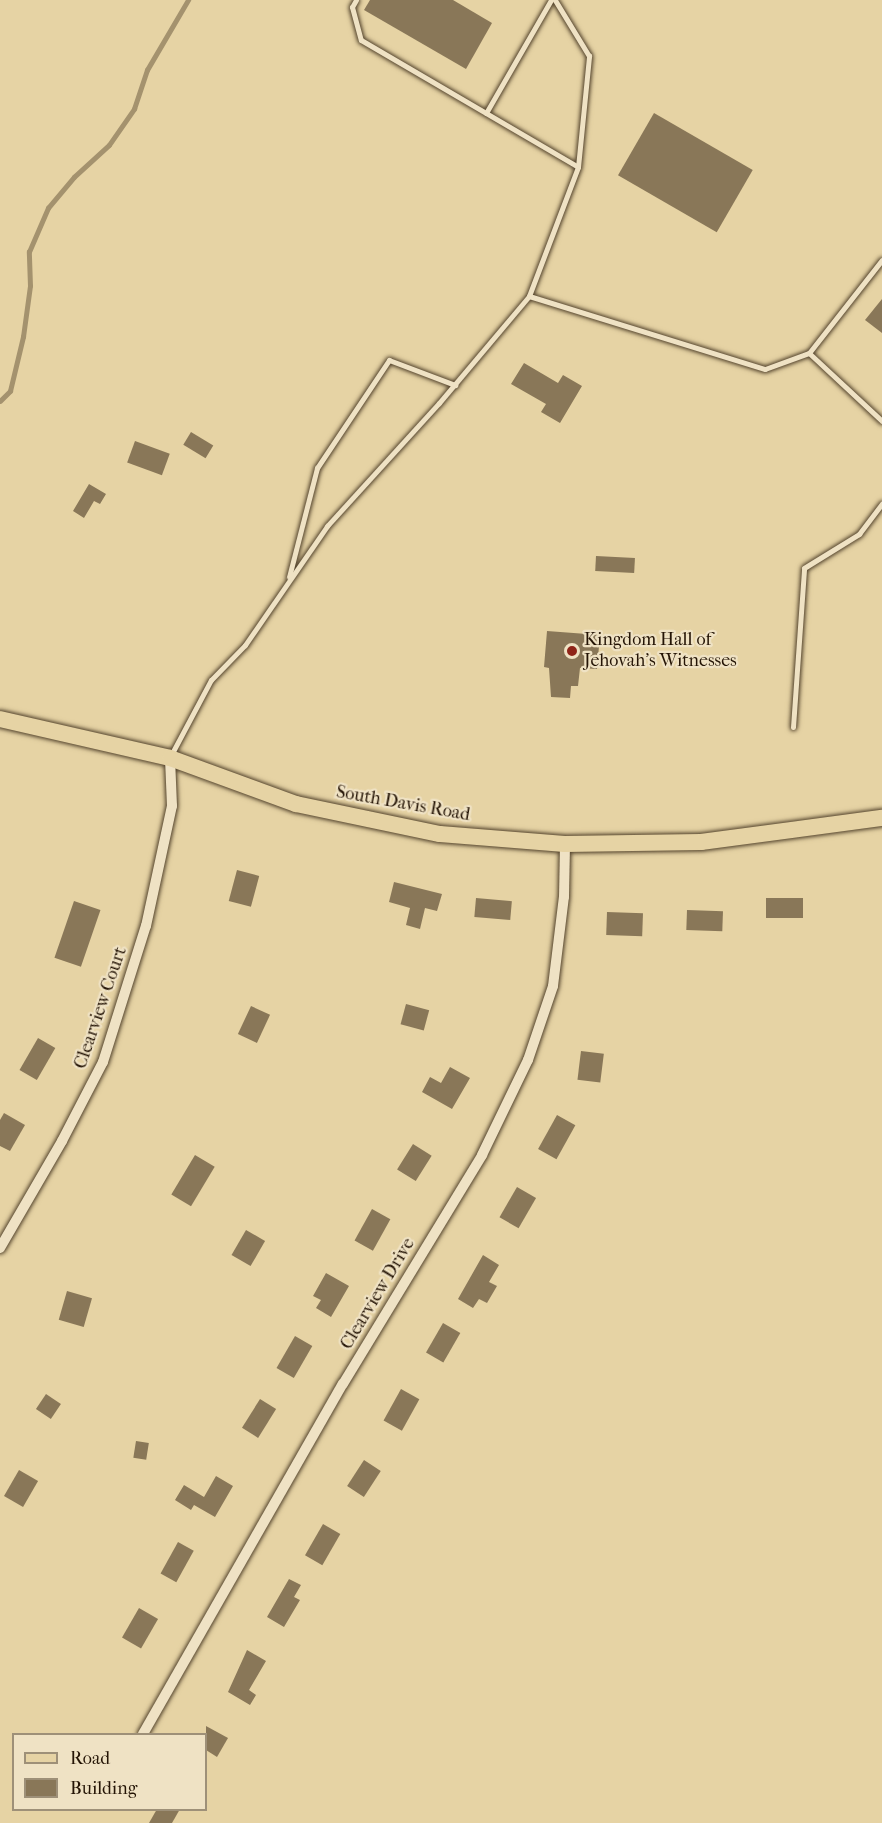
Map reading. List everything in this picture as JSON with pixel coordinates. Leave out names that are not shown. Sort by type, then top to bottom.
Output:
[{"type":"main road","name":"South Davis Road","points":[[0,719],[170,758],[296,804],[441,834],[566,844],[701,842],[882,818]]},
{"type":"street","name":"Clearview Court","points":[[0,1248],[62,1141],[103,1062],[146,926],[172,806],[170,758]]},
{"type":"street","name":"Clearview Drive","points":[[144,1733],[344,1384],[482,1155],[528,1060],[553,986],[564,897],[566,844]]},
{"type":"lane","points":[[356,0],[352,7],[361,40],[578,167]]},
{"type":"lane","points":[[170,758],[211,680],[245,645],[327,526],[455,385],[529,296],[578,167],[590,56],[553,0],[486,113]]},
{"type":"lane","points":[[529,296],[765,369],[808,353],[882,260]]},
{"type":"lane","points":[[808,353],[882,421]]},
{"type":"lane","points":[[287,583],[317,468],[389,360],[455,385]]},
{"type":"lane","points":[[793,728],[804,568],[859,534],[882,504]]},
{"type":"building","points":[[370,0],[453,0],[492,23],[466,69],[364,10]]},
{"type":"building","points":[[654,113],[753,170],[717,232],[618,175]]},
{"type":"building","points":[[882,299],[882,333],[865,320]]},
{"type":"building","points":[[524,363],[558,383],[563,375],[582,386],[560,423],[541,412],[546,404],[511,384]]},
{"type":"building","points":[[191,432],[213,445],[206,458],[183,445]]},
{"type":"building","points":[[135,441],[170,454],[162,475],[127,463]]},
{"type":"building","points":[[89,484],[106,494],[100,504],[94,501],[84,518],[73,511]]},
{"type":"building","points":[[596,556],[635,558],[634,573],[595,571]]},
{"type":"building","name":"Kingdom Hall of Jehovah’s Witnesses","points":[[547,631],[600,635],[597,669],[580,668],[578,686],[571,686],[570,698],[551,697],[549,668],[544,667]]},
{"type":"building","points":[[237,870],[259,876],[251,907],[229,901]]},
{"type":"building","points":[[394,882],[442,894],[437,911],[425,908],[420,929],[406,925],[410,908],[389,902]]},
{"type":"building","points":[[476,898],[512,901],[510,920],[474,917]]},
{"type":"building","points":[[766,898],[803,898],[803,918],[766,918]]},
{"type":"building","points":[[74,901],[100,910],[81,967],[54,958]]},
{"type":"building","points":[[687,910],[723,911],[722,931],[686,930]]},
{"type":"building","points":[[607,912],[643,913],[642,936],[606,935]]},
{"type":"building","points":[[406,1004],[429,1010],[424,1030],[401,1024]]},
{"type":"building","points":[[251,1006],[270,1015],[257,1043],[238,1034]]},
{"type":"building","points":[[38,1038],[55,1048],[37,1080],[20,1070]]},
{"type":"building","points":[[581,1051],[604,1054],[600,1083],[577,1080]]},
{"type":"building","points":[[450,1067],[470,1078],[452,1109],[422,1092],[430,1077],[441,1083]]},
{"type":"building","points":[[4,1113],[25,1125],[10,1151],[0,1146],[0,1120]]},
{"type":"building","points":[[557,1115],[575,1125],[556,1159],[538,1149]]},
{"type":"building","points":[[413,1144],[432,1156],[416,1181],[397,1169]]},
{"type":"building","points":[[195,1155],[215,1167],[191,1206],[171,1194]]},
{"type":"building","points":[[517,1187],[536,1198],[519,1228],[500,1217]]},
{"type":"building","points":[[372,1209],[390,1219],[373,1251],[355,1240]]},
{"type":"building","points":[[246,1230],[265,1241],[251,1266],[232,1255]]},
{"type":"building","points":[[483,1255],[499,1265],[489,1282],[497,1286],[487,1303],[479,1299],[473,1308],[458,1299]]},
{"type":"building","points":[[326,1273],[349,1286],[331,1317],[316,1308],[321,1300],[313,1296]]},
{"type":"building","points":[[67,1291],[92,1298],[84,1327],[59,1320]]},
{"type":"building","points":[[443,1323],[460,1333],[443,1362],[426,1352]]},
{"type":"building","points":[[295,1336],[312,1346],[294,1378],[276,1368]]},
{"type":"building","points":[[401,1389],[419,1399],[402,1431],[384,1420]]},
{"type":"building","points":[[46,1394],[61,1404],[51,1419],[36,1409]]},
{"type":"building","points":[[260,1399],[276,1409],[258,1438],[242,1428]]},
{"type":"building","points":[[136,1441],[149,1443],[146,1460],[133,1458]]},
{"type":"building","points":[[364,1460],[381,1471],[364,1497],[347,1486]]},
{"type":"building","points":[[19,1470],[38,1481],[23,1507],[4,1496]]},
{"type":"building","points":[[216,1476],[233,1486],[215,1517],[194,1505],[191,1510],[175,1500],[184,1485],[204,1497]]},
{"type":"building","points":[[323,1524],[340,1534],[322,1565],[305,1555]]},
{"type":"building","points":[[178,1542],[194,1551],[176,1582],[161,1573]]},
{"type":"building","points":[[289,1579],[301,1585],[294,1597],[300,1600],[284,1627],[267,1617]]},
{"type":"building","points":[[139,1608],[158,1619],[141,1648],[122,1637]]},
{"type":"building","points":[[247,1650],[266,1661],[249,1690],[256,1695],[250,1705],[228,1692]]},
{"type":"building","points":[[206,1726],[228,1738],[217,1757],[207,1751]]},
{"type":"building","points":[[156,1811],[179,1811],[172,1823],[149,1823]]},
{"type":"waterway","points":[[0,401],[10,391],[23,337],[30,286],[29,252],[48,208],[74,177],[109,145],[134,109],[147,70],[188,0]]},
{"type":"place","name":"Kingdom Hall of Jehovah’s Witnesses","points":[[572,651]]}]
